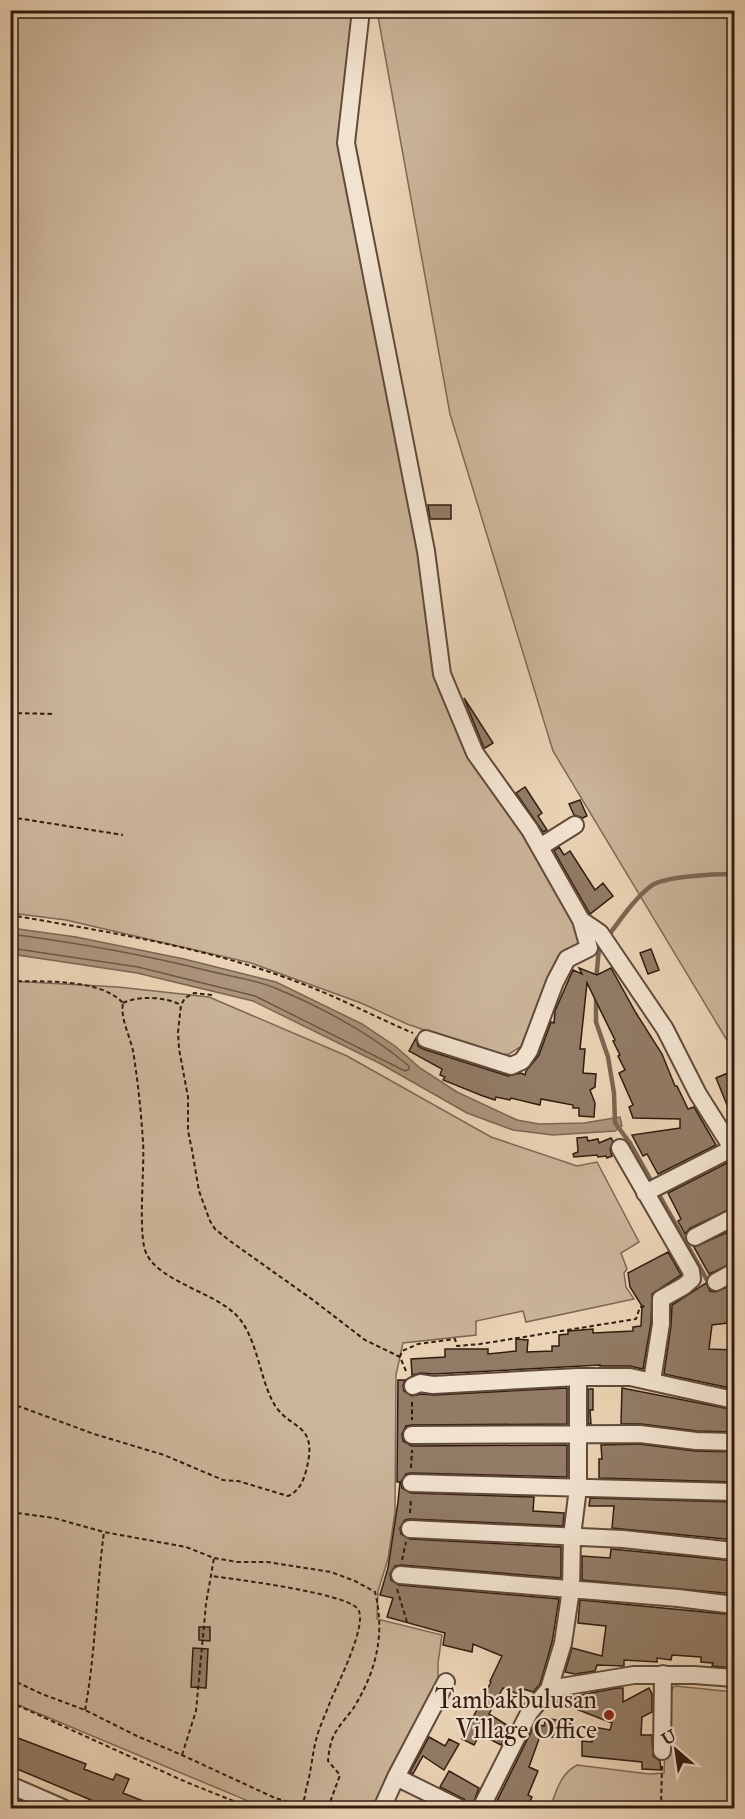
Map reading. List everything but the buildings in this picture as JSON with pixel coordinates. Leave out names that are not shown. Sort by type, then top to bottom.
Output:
[{"type":"street","points":[[361,10],[346,143],[426,551],[442,674],[475,753],[540,847],[581,920],[589,948],[567,959],[555,982],[529,1051],[522,1061],[511,1066],[426,1039]]},
{"type":"street","points":[[540,847],[575,825]]},
{"type":"street","points":[[581,920],[605,940],[664,1029],[698,1094],[734,1150],[654,1189]]},
{"type":"street","points":[[620,1148],[654,1189],[691,1271],[692,1279],[661,1299],[661,1324],[652,1381]]},
{"type":"street","points":[[695,1237],[735,1217]]},
{"type":"street","points":[[716,1282],[735,1272]]},
{"type":"street","points":[[481,1809],[529,1713],[549,1689],[563,1643],[571,1589],[572,1536],[578,1488],[578,1377]]},
{"type":"street","points":[[413,1386],[420,1383],[433,1385],[578,1377],[630,1377],[735,1400]]},
{"type":"street","points":[[412,1436],[640,1434],[696,1442],[735,1442]]},
{"type":"street","points":[[411,1483],[735,1492]]},
{"type":"street","points":[[410,1529],[623,1539],[735,1551]]},
{"type":"street","points":[[400,1575],[678,1598],[735,1605]]},
{"type":"street","points":[[549,1689],[634,1675],[663,1674],[735,1678]]},
{"type":"street","points":[[662,1751],[663,1674]]},
{"type":"street","points":[[382,1809],[396,1777],[446,1682]]},
{"type":"street","points":[[396,1777],[459,1809]]},
{"type":"street","points":[[10,1785],[63,1809]]},
{"type":"path","points":[[10,713],[55,714]]},
{"type":"path","points":[[10,817],[123,835]]},
{"type":"path","points":[[10,915],[168,945],[231,960],[301,983],[426,1039]]},
{"type":"path","points":[[10,981],[72,984],[99,988],[117,996],[123,1003],[122,1010],[132,1050],[143,1143],[142,1237],[146,1255],[167,1273],[235,1313],[246,1330],[272,1401],[282,1415],[300,1427],[308,1438],[308,1463],[304,1479],[296,1493],[288,1496],[238,1481],[223,1480],[164,1455],[94,1434],[10,1403]]},
{"type":"path","points":[[212,995],[194,993],[185,998],[181,1005],[178,1032],[188,1097],[188,1131],[199,1191],[215,1229],[365,1340],[400,1357],[413,1386],[411,1483]]},
{"type":"path","points":[[123,1003],[129,1000],[151,999],[173,1001],[181,1005]]},
{"type":"path","points":[[400,1357],[402,1351],[418,1344],[455,1340],[457,1346],[480,1344],[636,1319],[640,1307],[660,1302]]},
{"type":"path","points":[[10,1512],[54,1518],[104,1532],[186,1547],[237,1562],[278,1564],[331,1572],[375,1592],[380,1628],[373,1672],[356,1705],[336,1730],[332,1739],[328,1761],[340,1775],[328,1809]]},
{"type":"path","points":[[85,1710],[91,1678],[98,1576],[104,1532]]},
{"type":"path","points":[[182,1755],[196,1711],[206,1604],[214,1557]]},
{"type":"path","points":[[400,1575],[397,1593],[406,1622]]},
{"type":"path","points":[[10,1679],[85,1710],[137,1737],[275,1798],[299,1805],[303,1803],[316,1740],[358,1636],[361,1617],[358,1608],[313,1593],[211,1576]]},
{"type":"path","points":[[10,1702],[251,1809]]},
{"type":"path","points":[[661,1809],[662,1751]]},
{"type":"shaded area","points":[[11,11],[354,11],[349,63],[338,132],[352,216],[396,423],[418,546],[432,653],[503,803],[581,926],[583,944],[522,1046],[509,1054],[497,1055],[407,1024],[361,1003],[251,963],[66,920],[11,913]]},
{"type":"shaded area","points":[[377,11],[734,11],[734,1052],[553,751],[450,414]]},
{"type":"shaded area","points":[[10,981],[118,987],[209,997],[347,1056],[491,1137],[577,1166],[597,1162],[639,1242],[621,1253],[627,1269],[624,1273],[626,1287],[634,1299],[526,1322],[523,1311],[476,1321],[476,1335],[403,1343],[396,1375],[395,1512],[388,1559],[378,1591],[377,1619],[442,1635],[438,1685],[380,1808],[265,1808],[11,1702]]},
{"type":"shaded area","points":[[675,1686],[734,1692],[734,1808],[550,1808],[566,1773],[577,1765],[649,1774],[664,1773],[667,1694]]},
{"type":"water","points":[[11,928],[76,937],[184,959],[276,982],[362,1024],[395,1046],[420,1068],[457,1092],[517,1120],[539,1124],[584,1123],[620,1117],[622,1126],[615,1131],[553,1135],[513,1130],[467,1113],[381,1064],[253,1001],[137,973],[11,954]]},
{"type":"waterway","points":[[608,936],[639,897],[651,886],[667,880],[691,876],[734,874]]},
{"type":"waterway","points":[[596,981],[599,948],[603,943]]},
{"type":"waterway","points":[[596,995],[596,1022],[608,1057],[614,1093],[615,1123],[630,1143],[716,1296]]},
{"type":"place","name":"Tambakbulusan Village Office","points":[[609,1715]]}]
